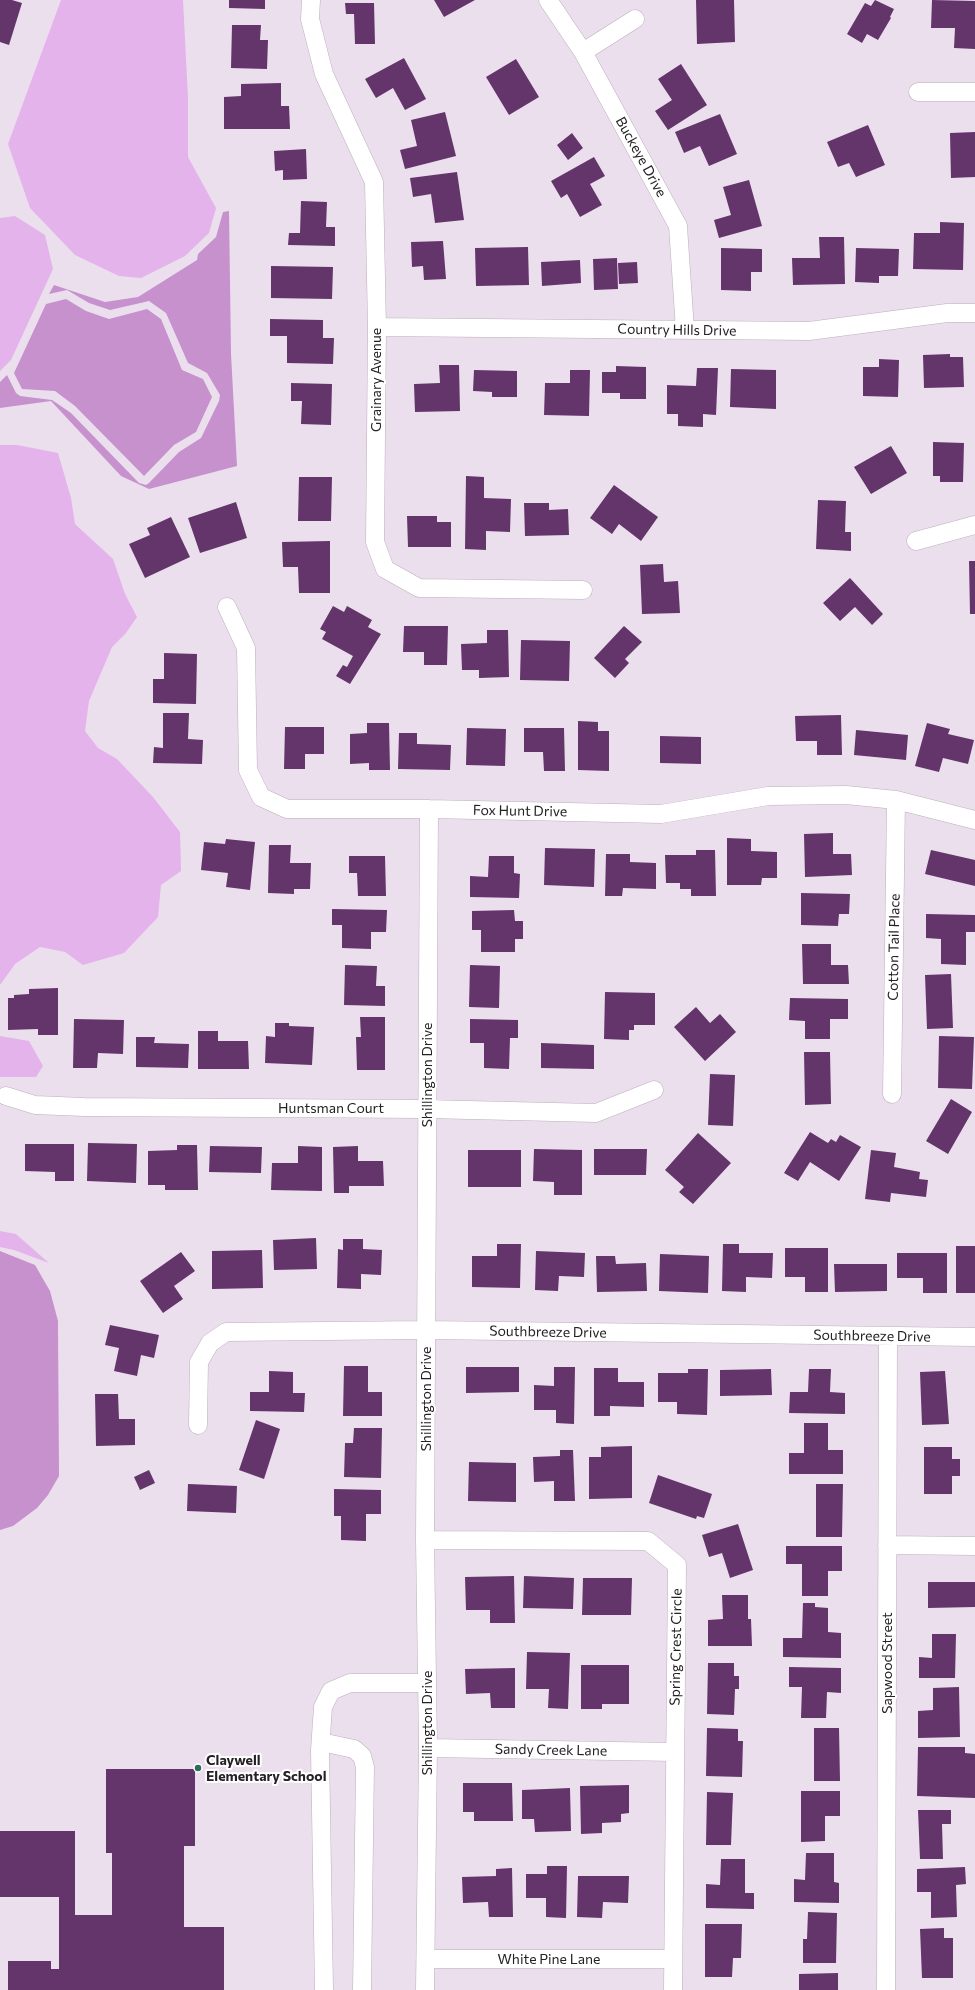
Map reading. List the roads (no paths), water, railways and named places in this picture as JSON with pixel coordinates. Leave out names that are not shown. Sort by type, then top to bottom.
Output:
[{"type":"street","name":"Grainary Avenue","points":[[311,0],[310,19],[324,74],[374,182],[377,326],[375,542],[385,569],[419,588],[583,590]]},
{"type":"street","name":"Buckeye Drive","points":[[548,0],[583,52],[678,226],[685,330]]},
{"type":"street","points":[[583,52],[635,19]]},
{"type":"street","points":[[918,92],[975,92]]},
{"type":"street","name":"Country Hills Drive","points":[[377,326],[809,331],[947,313],[975,312]]},
{"type":"street","points":[[916,542],[975,525]]},
{"type":"street","name":"Fox Hunt Drive","points":[[227,607],[246,648],[248,770],[261,797],[287,809],[429,809],[661,814],[768,796],[846,795],[896,800],[975,820]]},
{"type":"street","name":"Cotton Tail Place","points":[[892,1094],[896,800]]},
{"type":"street","name":"Shillington Drive","points":[[425,1990],[428,1748],[425,1540],[426,1109],[429,809]]},
{"type":"street","name":"Huntsman Court","points":[[6,1096],[35,1105],[84,1108],[426,1109],[596,1113],[654,1090]]},
{"type":"street","name":"Southbreeze Drive","points":[[198,1425],[199,1362],[210,1343],[226,1332],[426,1330],[975,1337]]},
{"type":"street","name":"Sapwood Street","points":[[886,1990],[888,1336]]},
{"type":"street","name":"Spring Crest Circle","points":[[425,1540],[648,1540],[677,1565],[673,1990]]},
{"type":"street","points":[[887,1545],[975,1546]]},
{"type":"street","points":[[324,1990],[321,1742],[323,1707],[332,1691],[350,1683],[427,1683]]},
{"type":"street","points":[[321,1742],[354,1749],[362,1756],[364,1767],[362,1990]]},
{"type":"street","name":"Sandy Creek Lane","points":[[428,1748],[675,1752]]},
{"type":"street","name":"White Pine Lane","points":[[426,1959],[673,1959]]},
{"type":"place","name":"Claywell Elementary School","points":[[198,1768]]}]
